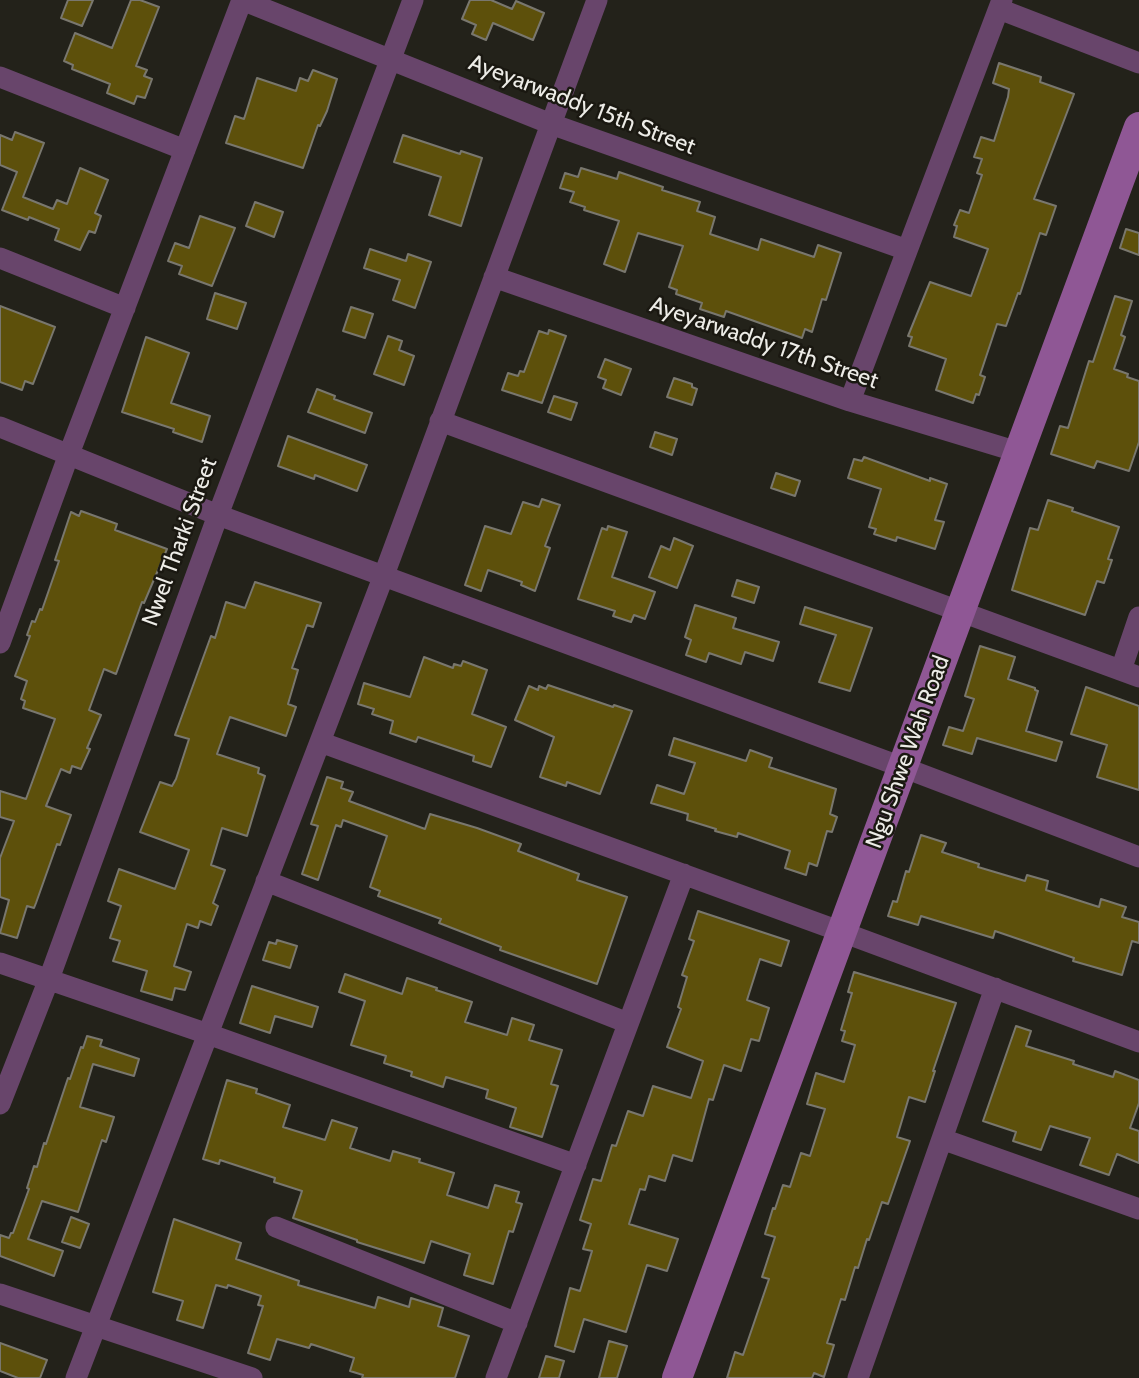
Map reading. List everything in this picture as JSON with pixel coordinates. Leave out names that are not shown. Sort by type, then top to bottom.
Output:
[{"type":"street","name":"Ayeyarwaddy 15th Street","points":[[242,0],[551,124],[907,250]]},
{"type":"street","points":[[0,643],[4,619],[242,0]]},
{"type":"street","name":"Nwel Tharki Street","points":[[0,1104],[218,515],[413,0]]},
{"type":"street","points":[[76,1378],[384,575],[597,0]]},
{"type":"street","points":[[850,401],[1000,4],[1139,63]]},
{"type":"street","points":[[0,76],[185,150]]},
{"type":"street","name":"Ngu Shwe Wah Road","points":[[677,1378],[1139,127]]},
{"type":"street","points":[[0,258],[125,308]]},
{"type":"street","name":"Ayeyarwaddy 17th Street","points":[[494,277],[850,401],[1018,452]]},
{"type":"street","points":[[440,421],[1130,673],[1139,617]]},
{"type":"street","points":[[0,427],[218,515],[1139,857]]},
{"type":"street","points":[[320,742],[1139,1042]]},
{"type":"street","points":[[496,1378],[684,874]]},
{"type":"street","points":[[266,881],[628,1023]]},
{"type":"street","points":[[0,963],[576,1165]]},
{"type":"street","points":[[858,1378],[995,988]]},
{"type":"street","points":[[942,1139],[1139,1209]]},
{"type":"street","points":[[275,1227],[517,1322]]},
{"type":"street","points":[[0,1294],[252,1378]]},
{"type":"building","points":[[68,0],[93,0],[82,26],[61,18]]},
{"type":"building","points":[[131,0],[140,0],[159,7],[136,66],[147,70],[144,76],[152,79],[145,98],[137,96],[134,104],[107,93],[110,84],[72,69],[73,65],[64,61],[75,33],[112,48]]},
{"type":"building","points":[[470,0],[491,0],[512,9],[516,1],[544,13],[533,40],[493,23],[486,40],[472,34],[476,25],[462,19]]},
{"type":"building","points":[[999,63],[1041,77],[1040,82],[1074,94],[1034,199],[1056,206],[1046,235],[1040,233],[1020,294],[1018,293],[1006,326],[997,324],[980,375],[985,377],[973,403],[936,390],[946,359],[909,346],[912,337],[908,336],[930,282],[971,296],[988,249],[954,237],[957,226],[954,225],[960,210],[969,213],[982,175],[977,173],[982,159],[974,157],[981,137],[994,141],[1008,97],[1009,89],[993,83]]},
{"type":"building","points":[[313,70],[337,79],[303,168],[226,143],[235,116],[244,119],[257,78],[296,91],[300,78],[308,81]]},
{"type":"building","points":[[15,132],[44,143],[23,197],[53,209],[57,200],[67,204],[80,168],[108,180],[95,213],[101,216],[95,233],[89,231],[80,250],[55,240],[59,229],[2,210],[17,172],[0,165],[0,135],[12,140]]},
{"type":"building","points":[[403,135],[460,154],[461,151],[482,158],[461,226],[429,215],[441,177],[394,162]]},
{"type":"building","points":[[581,168],[617,179],[619,172],[700,202],[697,211],[715,217],[710,234],[758,250],[761,239],[814,257],[818,245],[841,253],[826,300],[822,299],[812,332],[805,329],[802,338],[726,311],[724,317],[700,309],[702,303],[676,294],[677,290],[669,287],[683,246],[638,233],[625,272],[604,264],[619,221],[584,210],[585,207],[570,202],[574,192],[560,188],[565,173],[578,177]]},
{"type":"building","points":[[255,202],[283,212],[274,237],[246,226]]},
{"type":"building","points":[[200,216],[235,228],[212,286],[179,274],[182,266],[168,261],[175,243],[189,248]]},
{"type":"building","points":[[1126,229],[1139,233],[1139,255],[1120,248]]},
{"type":"building","points":[[370,249],[406,261],[408,254],[431,262],[415,308],[393,300],[400,280],[364,268]]},
{"type":"building","points":[[215,293],[246,303],[237,329],[207,319]]},
{"type":"building","points":[[1115,296],[1132,301],[1121,335],[1125,337],[1114,369],[1139,381],[1139,442],[1129,471],[1097,461],[1094,468],[1051,454],[1060,426],[1068,428],[1089,361],[1093,362]]},
{"type":"building","points":[[0,306],[55,327],[33,384],[25,381],[22,390],[0,382]]},
{"type":"building","points":[[351,307],[373,314],[365,338],[343,331]]},
{"type":"building","points":[[549,330],[566,336],[542,403],[502,390],[508,373],[518,376],[520,371],[524,372],[539,331],[548,334]]},
{"type":"building","points":[[388,336],[402,341],[399,350],[414,356],[404,385],[374,374]]},
{"type":"building","points":[[146,337],[189,353],[171,403],[210,416],[202,442],[173,432],[174,429],[122,412]]},
{"type":"building","points":[[605,359],[631,369],[621,395],[603,388],[606,380],[598,377]]},
{"type":"building","points":[[674,378],[692,384],[692,387],[697,389],[692,405],[667,397]]},
{"type":"building","points":[[317,389],[335,396],[334,399],[372,413],[365,433],[308,412]]},
{"type":"building","points":[[554,396],[577,403],[571,420],[548,412]]},
{"type":"building","points":[[655,432],[677,439],[672,455],[650,447]]},
{"type":"building","points":[[288,436],[367,465],[357,491],[315,475],[314,479],[278,466]]},
{"type":"building","points":[[864,457],[930,481],[930,478],[947,484],[935,520],[944,522],[935,549],[897,537],[896,541],[874,534],[876,529],[869,527],[881,489],[848,478],[854,459],[862,461]]},
{"type":"building","points":[[776,473],[800,481],[795,496],[771,488]]},
{"type":"building","points":[[542,499],[560,505],[545,546],[550,548],[535,591],[521,585],[522,582],[488,570],[481,591],[465,585],[485,526],[511,534],[523,502],[539,507]]},
{"type":"building","points":[[1048,500],[1119,527],[1108,559],[1112,560],[1104,583],[1097,581],[1085,615],[1012,590],[1030,528],[1038,530]]},
{"type":"building","points":[[81,511],[117,524],[115,530],[167,549],[144,603],[142,602],[116,674],[104,669],[89,710],[101,715],[81,769],[72,766],[70,773],[61,769],[46,806],[71,815],[60,845],[57,844],[34,908],[27,906],[17,938],[0,933],[9,900],[0,897],[0,858],[14,821],[0,817],[0,791],[26,799],[55,719],[23,708],[25,701],[21,699],[27,681],[15,676],[30,636],[27,635],[32,621],[35,622],[40,609],[42,610],[59,561],[55,560],[71,512],[79,516]]},
{"type":"building","points":[[608,526],[627,532],[612,577],[655,592],[645,619],[634,615],[631,622],[613,616],[615,611],[578,599],[602,528],[607,530]]},
{"type":"building","points":[[674,538],[693,546],[677,588],[649,577],[661,546],[670,550]]},
{"type":"building","points":[[737,580],[759,587],[754,603],[732,596]]},
{"type":"building","points":[[255,582],[321,603],[313,627],[307,625],[292,668],[298,670],[288,704],[296,707],[286,736],[230,717],[217,754],[259,768],[258,773],[265,776],[247,836],[222,828],[211,865],[225,870],[213,903],[218,906],[211,925],[200,921],[198,928],[187,924],[174,966],[191,972],[185,990],[175,988],[172,1000],[141,991],[147,971],[113,961],[120,941],[110,938],[121,906],[108,901],[119,869],[175,889],[189,850],[140,832],[160,782],[172,786],[176,779],[189,739],[175,735],[211,636],[215,638],[226,602],[245,608]]},
{"type":"building","points":[[695,605],[736,618],[733,628],[779,642],[773,661],[745,652],[741,664],[709,653],[706,662],[686,655],[691,640],[685,637]]},
{"type":"building","points":[[805,607],[872,628],[850,691],[819,682],[836,635],[800,624]]},
{"type":"building","points":[[980,646],[1015,657],[1008,679],[1038,691],[1026,731],[1062,742],[1056,761],[977,738],[972,754],[943,745],[949,727],[963,731],[974,699],[965,696]]},
{"type":"building","points":[[424,657],[453,668],[454,664],[461,666],[463,661],[487,670],[472,714],[506,727],[491,767],[473,761],[474,756],[418,737],[416,742],[390,733],[393,721],[372,714],[374,709],[358,704],[364,683],[410,697]]},
{"type":"building","points":[[548,685],[632,711],[600,794],[567,782],[566,786],[540,777],[554,737],[515,720],[529,686],[538,690],[539,686],[546,689]]},
{"type":"building","points":[[1086,687],[1139,706],[1139,790],[1097,777],[1107,745],[1071,734]]},
{"type":"building","points":[[674,738],[746,761],[750,750],[772,758],[769,767],[836,789],[830,814],[837,817],[832,832],[827,831],[817,866],[809,863],[806,875],[785,868],[790,851],[738,833],[737,837],[715,831],[716,829],[687,820],[688,814],[651,803],[657,785],[684,794],[695,763],[669,755]]},
{"type":"building","points":[[327,777],[343,782],[341,788],[353,792],[349,801],[425,829],[430,814],[477,828],[521,844],[518,851],[579,874],[577,880],[627,897],[597,984],[500,950],[501,947],[439,923],[441,919],[378,896],[380,891],[370,887],[387,836],[343,820],[341,827],[336,825],[318,880],[302,874],[318,826],[311,824]]},
{"type":"building","points":[[921,835],[946,843],[942,852],[979,864],[978,867],[1025,881],[1027,875],[1048,881],[1046,890],[1099,907],[1101,899],[1126,907],[1122,917],[1139,922],[1139,943],[1132,941],[1122,975],[1073,961],[1074,958],[995,931],[993,938],[921,916],[918,925],[888,916],[893,901],[897,902]]},
{"type":"building","points":[[698,911],[789,941],[781,966],[760,959],[747,1000],[769,1008],[759,1041],[751,1039],[741,1071],[724,1065],[713,1100],[709,1099],[692,1161],[673,1155],[665,1181],[649,1176],[645,1190],[640,1189],[629,1224],[678,1239],[667,1271],[647,1265],[626,1332],[584,1319],[574,1352],[555,1346],[570,1288],[580,1291],[592,1251],[583,1249],[591,1224],[580,1220],[593,1179],[601,1181],[612,1145],[616,1146],[628,1111],[643,1116],[653,1086],[691,1098],[703,1061],[667,1047],[681,1009],[678,1007],[687,977],[682,975],[694,941],[689,939]]},
{"type":"building","points":[[277,940],[297,946],[290,968],[263,960],[269,942],[276,944]]},
{"type":"building","points":[[854,972],[956,1003],[935,1071],[925,1102],[909,1097],[897,1137],[910,1141],[888,1204],[882,1202],[858,1268],[855,1267],[845,1300],[841,1299],[827,1343],[834,1345],[824,1377],[814,1373],[812,1378],[727,1378],[735,1352],[743,1355],[769,1279],[762,1277],[775,1237],[765,1234],[773,1208],[775,1209],[783,1185],[790,1187],[801,1153],[810,1156],[825,1109],[807,1104],[816,1073],[844,1082],[855,1045],[842,1041],[845,1031],[841,1030],[852,993],[848,992]]},
{"type":"building","points":[[345,974],[402,994],[407,978],[437,988],[436,990],[472,1002],[465,1022],[507,1035],[512,1018],[534,1025],[529,1040],[562,1050],[551,1084],[558,1086],[542,1137],[510,1127],[516,1108],[486,1098],[488,1090],[446,1077],[443,1087],[411,1076],[412,1072],[384,1063],[386,1056],[351,1045],[365,1001],[339,992]]},
{"type":"building","points":[[252,986],[318,1007],[312,1027],[275,1016],[270,1033],[240,1023]]},
{"type":"building","points":[[1016,1026],[1031,1031],[1026,1046],[1113,1077],[1115,1071],[1139,1080],[1139,1103],[1130,1128],[1139,1131],[1139,1163],[1117,1154],[1109,1175],[1080,1165],[1090,1138],[1050,1126],[1041,1150],[1013,1141],[1016,1132],[983,1121]]},
{"type":"building","points":[[87,1036],[102,1040],[100,1046],[139,1059],[134,1076],[93,1064],[80,1107],[114,1117],[106,1142],[102,1140],[78,1212],[42,1201],[28,1239],[63,1251],[54,1276],[0,1256],[0,1235],[9,1238],[13,1233],[29,1189],[27,1188],[34,1166],[37,1167],[68,1078],[70,1079]]},
{"type":"building","points":[[227,1080],[257,1089],[256,1093],[290,1105],[283,1127],[325,1140],[332,1120],[357,1128],[350,1148],[390,1161],[393,1151],[454,1173],[447,1195],[488,1208],[495,1185],[519,1192],[516,1202],[522,1204],[513,1232],[509,1231],[493,1284],[464,1275],[470,1254],[431,1241],[424,1263],[293,1218],[302,1191],[274,1182],[275,1178],[220,1160],[219,1164],[203,1159]]},
{"type":"building","points":[[71,1217],[89,1224],[80,1248],[62,1242]]},
{"type":"building","points":[[174,1219],[241,1243],[236,1259],[299,1281],[298,1285],[375,1308],[378,1297],[409,1307],[411,1298],[443,1308],[438,1326],[469,1336],[455,1378],[362,1378],[363,1375],[350,1371],[354,1358],[311,1344],[309,1348],[277,1339],[270,1360],[248,1353],[263,1306],[258,1305],[261,1296],[228,1285],[227,1288],[216,1285],[203,1328],[177,1320],[183,1301],[153,1292]]},
{"type":"building","points":[[609,1341],[627,1346],[617,1378],[599,1378]]},
{"type":"building","points":[[0,1343],[47,1360],[40,1378],[18,1378],[0,1371]]},
{"type":"building","points":[[546,1356],[564,1361],[559,1378],[539,1378]]}]
